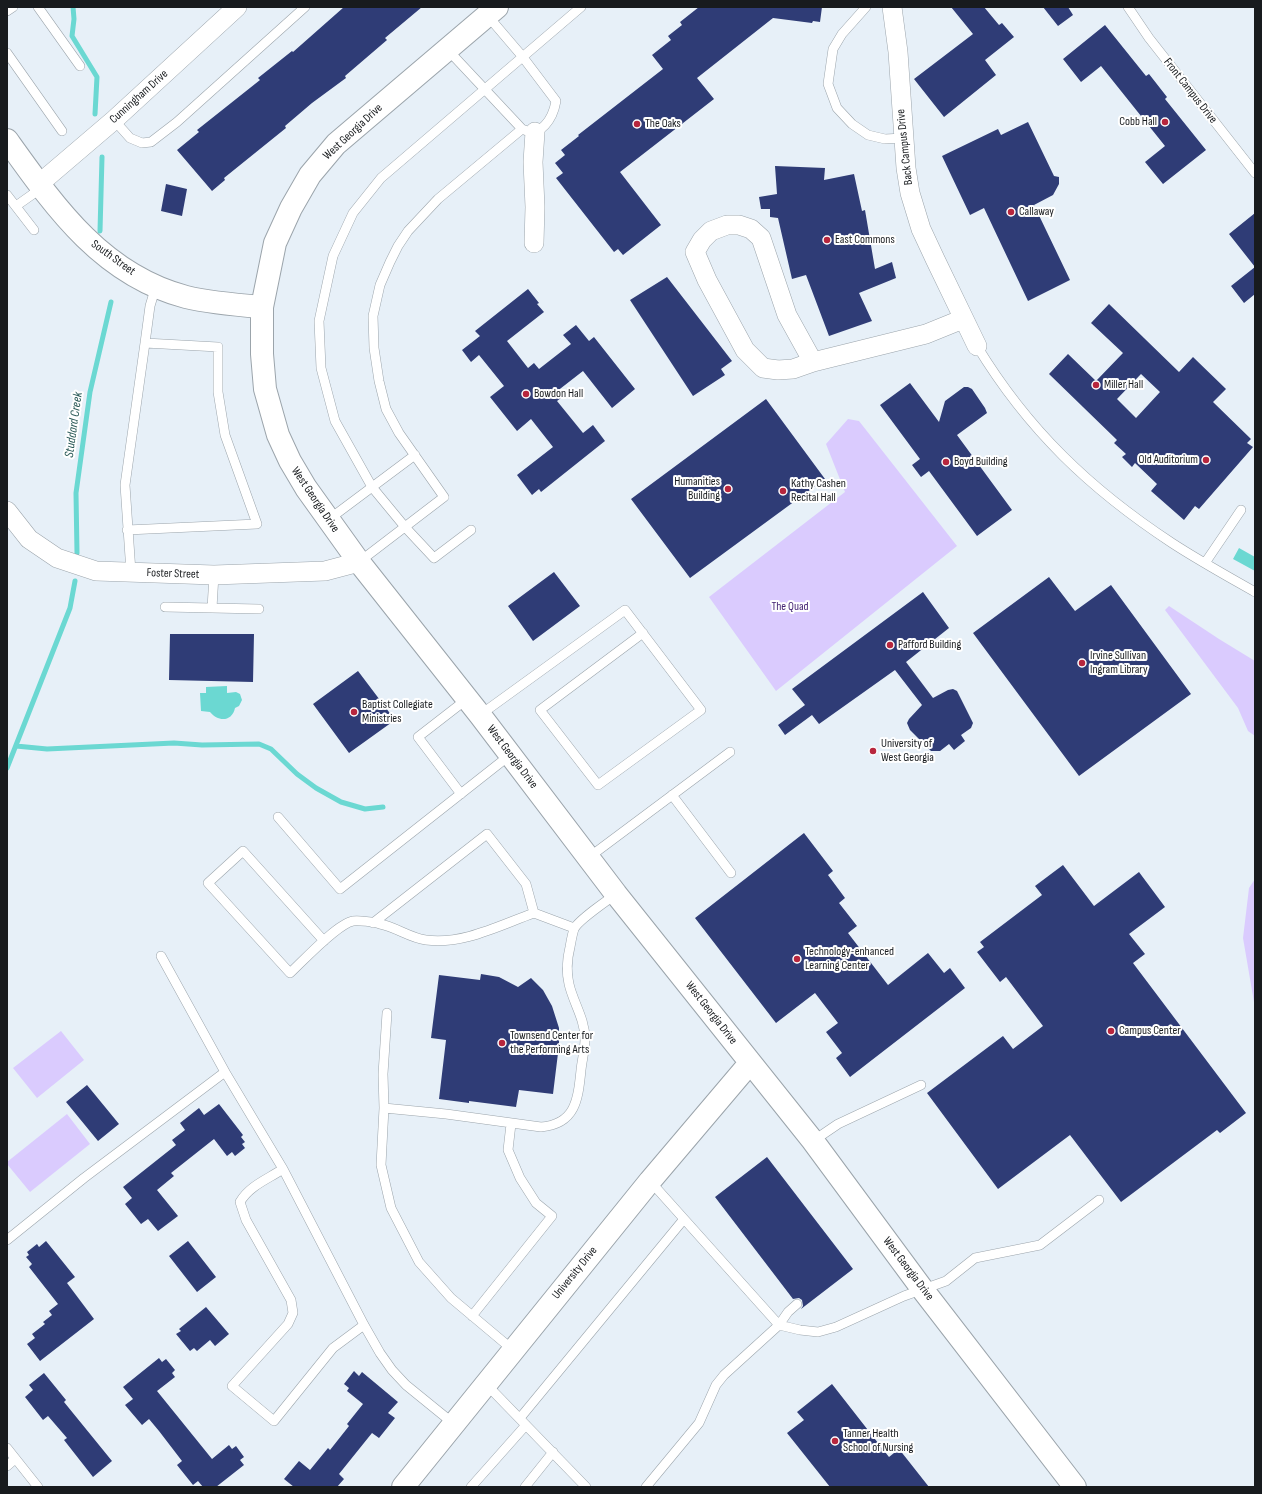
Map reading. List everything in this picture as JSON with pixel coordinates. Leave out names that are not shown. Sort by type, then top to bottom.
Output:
[{"type":"street","name":"Cunningham Drive","points":[[39,184],[114,120],[237,7]]},
{"type":"street","name":"Back Campus Drive","points":[[892,7],[897,45],[906,168],[915,210],[935,259],[977,346]]},
{"type":"street","name":"West Georgia Drive","points":[[492,11],[336,144],[310,175],[291,208],[275,243],[262,307],[262,354],[265,389],[278,434],[290,461],[306,488],[358,562],[473,707],[616,894],[813,1141],[1067,1484]]},
{"type":"street","points":[[529,131],[533,162],[535,207],[534,243]]},
{"type":"street","name":"South Street","points":[[7,140],[60,211],[95,248],[114,262],[156,286],[186,296],[220,303],[262,307]]},
{"type":"street","points":[[813,362],[787,315],[761,238],[751,229],[739,225],[727,225],[711,231],[702,240],[695,252],[707,280],[745,350],[763,368],[778,370],[793,369],[813,362],[926,334],[963,319]]},
{"type":"street","name":"Foster Street","points":[[7,511],[29,539],[57,558],[96,571],[214,575],[325,571],[358,562]]},
{"type":"street","name":"University Drive","points":[[403,1487],[650,1181],[750,1063]]},
{"type":"lane","points":[[7,11],[13,7]]},
{"type":"lane","points":[[38,7],[80,66]]},
{"type":"lane","points":[[114,120],[130,138],[142,143],[151,142],[177,122],[305,7]]},
{"type":"lane","points":[[471,530],[434,558],[405,527],[372,487],[335,420],[321,368],[319,321],[333,256],[353,213],[381,178],[581,7]]},
{"type":"lane","points":[[866,7],[842,34],[833,49],[828,84],[837,108],[852,124],[868,135],[885,139],[903,138]]},
{"type":"lane","name":"Front Campus Drive","points":[[1128,7],[1149,38],[1255,172]]},
{"type":"lane","points":[[358,562],[444,497],[399,433],[386,409],[379,381],[374,348],[373,316],[380,285],[398,246],[408,232],[438,199],[529,131],[549,120],[554,112],[556,102],[522,56],[492,11]]},
{"type":"lane","points":[[447,49],[484,90],[529,131]]},
{"type":"lane","points":[[7,53],[62,131]]},
{"type":"lane","points":[[16,206],[33,194],[39,184]]},
{"type":"lane","points":[[7,195],[34,230]]},
{"type":"lane","points":[[131,572],[125,485],[144,343],[150,306],[156,286]]},
{"type":"lane","points":[[128,530],[257,524],[225,435],[218,392],[218,347],[144,343]]},
{"type":"lane","points":[[977,346],[1012,398],[1050,444],[1081,474],[1121,507],[1172,543],[1255,592]]},
{"type":"lane","points":[[328,520],[415,455]]},
{"type":"lane","points":[[1205,563],[1241,510]]},
{"type":"lane","points":[[212,608],[214,575]]},
{"type":"lane","points":[[166,607],[259,609]]},
{"type":"lane","points":[[461,794],[418,737],[473,707],[625,610],[643,633],[700,710],[598,785],[540,710],[643,633]]},
{"type":"lane","points":[[588,858],[730,752]]},
{"type":"lane","points":[[278,817],[340,889],[510,755]]},
{"type":"lane","points":[[672,795],[732,874]]},
{"type":"lane","points":[[373,923],[487,834],[526,884],[534,913]]},
{"type":"lane","points":[[324,941],[243,851],[208,883],[290,973],[338,928],[353,921],[380,924],[425,940],[445,940],[466,937],[534,913],[574,928]]},
{"type":"lane","points":[[384,1108],[446,1114],[541,1127],[561,1123],[568,1116],[574,1106],[579,1091],[585,1039],[582,1022],[569,983],[567,962],[574,928],[616,894]]},
{"type":"lane","points":[[161,956],[225,1072],[283,1169],[364,1325],[392,1370],[406,1385],[454,1424]]},
{"type":"lane","points":[[386,1013],[381,1165],[391,1208],[419,1262],[450,1298],[513,1350]]},
{"type":"lane","points":[[7,1240],[84,1178],[225,1072]]},
{"type":"lane","points":[[813,1141],[838,1124],[921,1085]]},
{"type":"lane","points":[[472,1316],[552,1216],[536,1203],[520,1178],[508,1150],[511,1124]]},
{"type":"lane","points":[[283,1169],[244,1194],[240,1202],[246,1220],[291,1300],[293,1313],[288,1324],[232,1386],[274,1421],[333,1348],[364,1325]]},
{"type":"lane","points":[[650,1181],[746,1290],[779,1325],[800,1330],[818,1332],[836,1327],[904,1296],[946,1281],[974,1258],[1040,1245],[1099,1200]]},
{"type":"lane","points":[[472,1487],[684,1219]]},
{"type":"lane","points":[[646,1487],[699,1423],[716,1385],[724,1375],[779,1325],[788,1312],[797,1304]]},
{"type":"lane","points":[[486,1384],[586,1487]]},
{"type":"lane","points":[[7,1448],[38,1487]]},
{"type":"lane","points":[[525,1487],[553,1452]]},
{"type":"lane","points":[[7,1466],[16,1459]]},
{"type":"green space","name":"The Quad","points":[[848,419],[859,421],[957,546],[776,691],[709,597],[845,492],[826,444]]},
{"type":"green space","points":[[1169,606],[1255,661],[1255,736],[1248,731],[1238,708],[1165,610]]},
{"type":"green space","points":[[1255,879],[1255,1008],[1243,938],[1249,888]]},
{"type":"green space","points":[[61,1031],[84,1060],[37,1098],[13,1068]]},
{"type":"green space","points":[[67,1114],[90,1144],[30,1192],[7,1164],[7,1162]]},
{"type":"shaded area","points":[[1239,548],[1255,557],[1255,571],[1233,559]]},
{"type":"shaded area","points":[[227,686],[227,693],[236,692],[240,694],[242,700],[239,706],[235,708],[231,716],[221,719],[217,718],[210,712],[201,711],[200,693],[206,693],[206,687]]},
{"type":"building","points":[[344,7],[422,7],[385,38],[387,40],[345,76],[346,78],[312,103],[285,126],[286,128],[224,178],[225,180],[212,191],[177,150],[199,132],[197,130],[260,80],[258,78],[292,51],[293,52]]},
{"type":"building","name":"The Oaks","points":[[699,7],[822,7],[820,22],[813,21],[812,23],[773,18],[697,78],[714,99],[620,172],[661,225],[623,255],[618,249],[614,252],[556,178],[563,173],[555,163],[565,155],[561,150],[579,136],[578,135],[663,69],[652,55],[671,40],[668,36],[682,25],[680,22]]},
{"type":"building","points":[[951,7],[984,7],[999,25],[1002,23],[1014,37],[985,60],[996,75],[944,117],[914,79],[973,34]]},
{"type":"building","points":[[1043,7],[1068,7],[1073,15],[1058,26]]},
{"type":"building","name":"Cobb Hall","points":[[1105,25],[1146,76],[1149,74],[1167,97],[1165,99],[1206,150],[1163,184],[1145,162],[1165,146],[1101,66],[1081,82],[1063,59]]},
{"type":"building","name":"Callaway","points":[[1028,122],[1054,176],[1059,177],[1059,184],[1053,195],[1034,205],[1070,280],[1028,301],[984,208],[970,215],[942,156],[998,129],[1001,135]]},
{"type":"building","name":"East Commons","points":[[775,166],[825,168],[824,180],[854,174],[862,211],[865,210],[875,269],[892,262],[896,278],[859,293],[872,321],[829,336],[806,275],[792,279],[778,218],[770,217],[770,209],[761,209],[759,197],[777,194]]},
{"type":"building","points":[[166,184],[187,189],[182,216],[161,211]]},
{"type":"building","points":[[1255,213],[1255,267],[1229,234]]},
{"type":"building","points":[[1255,267],[1255,294],[1244,303],[1231,286]]},
{"type":"building","points":[[667,277],[732,361],[721,369],[725,375],[693,396],[630,300]]},
{"type":"building","name":"Bowdon Hall","points":[[528,289],[544,312],[507,341],[528,368],[534,363],[539,369],[571,344],[563,335],[576,325],[589,341],[594,337],[635,389],[612,408],[583,371],[556,392],[561,398],[557,401],[583,433],[593,425],[605,441],[541,492],[539,489],[532,495],[517,475],[553,447],[531,419],[517,431],[490,397],[504,386],[479,355],[471,362],[462,350],[480,336],[475,331]]},
{"type":"building","name":"Miller Hall","points":[[1109,304],[1179,372],[1193,357],[1226,389],[1213,402],[1251,439],[1247,443],[1253,447],[1199,509],[1195,506],[1184,520],[1151,491],[1157,484],[1135,463],[1132,467],[1122,457],[1126,454],[1114,443],[1117,440],[1049,374],[1068,354],[1096,381],[1123,353],[1091,323]],"holes":[[[1141,374],[1160,392],[1136,418],[1117,399]]]},
{"type":"building","name":"Boyd Building","points":[[910,383],[939,422],[945,401],[964,387],[972,389],[985,408],[987,413],[957,435],[1012,510],[977,536],[929,471],[921,477],[912,465],[920,459],[880,405]]},
{"type":"building","name":"Humanities Building","points":[[766,399],[825,479],[690,578],[631,499]]},
{"type":"building","points":[[554,572],[580,606],[533,641],[508,606]]},
{"type":"building","name":"Irvine Sullivan Ingram Library","points":[[1049,577],[1075,611],[1111,585],[1191,694],[1079,776],[973,633]]},
{"type":"building","name":"Pafford Building","points":[[923,592],[949,628],[906,662],[933,698],[948,690],[953,689],[957,691],[973,723],[971,728],[961,735],[965,741],[954,750],[949,744],[940,751],[931,751],[910,730],[907,723],[922,705],[895,670],[819,724],[812,715],[785,735],[778,725],[805,705],[792,689]]},
{"type":"building","points":[[170,634],[254,634],[253,682],[169,680]]},
{"type":"building","name":"Baptist Collegiate Ministries","points":[[358,671],[395,720],[349,753],[313,704]]},
{"type":"building","name":"Technology-enhanced Learning Center","points":[[804,833],[833,871],[828,875],[845,898],[839,903],[857,926],[848,933],[888,985],[928,953],[944,973],[950,968],[965,988],[850,1077],[836,1058],[842,1053],[826,1032],[838,1023],[815,993],[776,1023],[695,918]]},
{"type":"building","name":"Campus Center","points":[[1063,865],[1094,906],[1139,872],[1165,907],[1129,934],[1145,954],[1133,963],[1246,1113],[1220,1133],[1217,1130],[1121,1202],[1070,1135],[998,1189],[927,1093],[1003,1036],[1013,1049],[1043,1026],[1006,977],[1000,982],[977,952],[984,947],[980,942],[1042,895],[1035,886]]},
{"type":"building","name":"Townsend Center for the Performing Arts","points":[[481,974],[499,977],[518,987],[531,978],[543,990],[552,1006],[559,1028],[559,1045],[553,1094],[519,1090],[516,1107],[439,1099],[446,1040],[431,1038],[439,975],[480,980]]},
{"type":"building","points":[[87,1085],[119,1124],[98,1141],[66,1102]]},
{"type":"building","points":[[219,1104],[243,1135],[241,1137],[245,1142],[242,1144],[245,1148],[235,1156],[232,1152],[227,1156],[214,1139],[171,1173],[174,1176],[157,1190],[178,1216],[158,1231],[148,1219],[141,1224],[125,1204],[132,1198],[123,1187],[176,1145],[172,1140],[185,1130],[180,1123],[199,1108],[204,1115]]},
{"type":"building","points":[[767,1157],[853,1269],[801,1309],[803,1306],[802,1300],[799,1298],[793,1299],[715,1197]]},
{"type":"building","points":[[46,1241],[75,1277],[67,1283],[94,1319],[40,1361],[27,1344],[35,1338],[32,1334],[45,1324],[43,1322],[52,1315],[49,1311],[58,1304],[29,1267],[32,1264],[26,1257],[29,1255],[27,1252],[37,1244],[39,1247]]},
{"type":"building","points":[[188,1241],[216,1277],[197,1292],[169,1256]]},
{"type":"building","points":[[206,1307],[229,1334],[215,1346],[210,1340],[197,1351],[194,1348],[190,1351],[176,1334],[181,1331],[179,1329]]},
{"type":"building","points":[[159,1358],[162,1362],[166,1359],[175,1370],[172,1373],[175,1377],[157,1391],[212,1459],[229,1445],[232,1449],[236,1446],[244,1457],[240,1460],[244,1465],[216,1487],[203,1487],[198,1481],[193,1485],[177,1465],[182,1461],[149,1419],[142,1425],[125,1405],[133,1399],[123,1387]]},
{"type":"building","points":[[354,1371],[359,1376],[362,1372],[398,1402],[388,1413],[395,1418],[379,1438],[372,1433],[339,1474],[344,1479],[337,1487],[294,1487],[284,1479],[299,1461],[310,1470],[328,1448],[330,1450],[349,1426],[347,1424],[363,1404],[347,1391],[349,1388],[344,1384]]},
{"type":"building","points":[[44,1373],[66,1400],[64,1402],[112,1461],[93,1477],[64,1440],[67,1438],[48,1416],[43,1420],[25,1397],[33,1390],[29,1385]]},
{"type":"building","name":"Tanner Health School of Nursing","points":[[832,1384],[889,1457],[899,1449],[929,1487],[830,1487],[787,1433],[804,1420],[797,1412]]},
{"type":"waterway","name":"Studdard Creek","points":[[73,7],[74,19],[72,36],[97,77],[95,114]]},
{"type":"waterway","name":"Studdard Creek","points":[[100,231],[102,157]]},
{"type":"waterway","name":"Studdard Creek","points":[[77,553],[76,493],[90,392],[111,302]]},
{"type":"waterway","name":"Studdard Creek","points":[[7,768],[70,608],[75,581]]},
{"type":"waterway","points":[[16,746],[47,749],[174,743],[202,745],[259,744],[271,749],[297,774],[316,788],[341,802],[365,809],[383,807]]},
{"type":"place","name":"Cobb Hall","points":[[1165,122]]},
{"type":"place","name":"The Oaks","points":[[637,124]]},
{"type":"place","name":"Callaway","points":[[1011,212]]},
{"type":"place","name":"East Commons","points":[[827,240]]},
{"type":"place","name":"Miller Hall","points":[[1096,385]]},
{"type":"place","name":"Bowdon Hall","points":[[526,394]]},
{"type":"place","name":"Old Auditorium","points":[[1206,460]]},
{"type":"place","name":"Boyd Building","points":[[946,462]]},
{"type":"place","name":"Humanities Building","points":[[728,489]]},
{"type":"place","name":"Kathy Cashen Recital Hall","points":[[783,491]]},
{"type":"place","name":"Pafford Building","points":[[890,645]]},
{"type":"place","name":"Irvine Sullivan Ingram Library","points":[[1082,663]]},
{"type":"place","name":"Baptist Collegiate Ministries","points":[[354,712]]},
{"type":"place","name":"University of West Georgia","points":[[873,751]]},
{"type":"place","name":"Technology-enhanced Learning Center","points":[[797,959]]},
{"type":"place","name":"Campus Center","points":[[1111,1031]]},
{"type":"place","name":"Townsend Center for the Performing Arts","points":[[502,1043]]},
{"type":"place","name":"Tanner Health School of Nursing","points":[[835,1441]]}]
